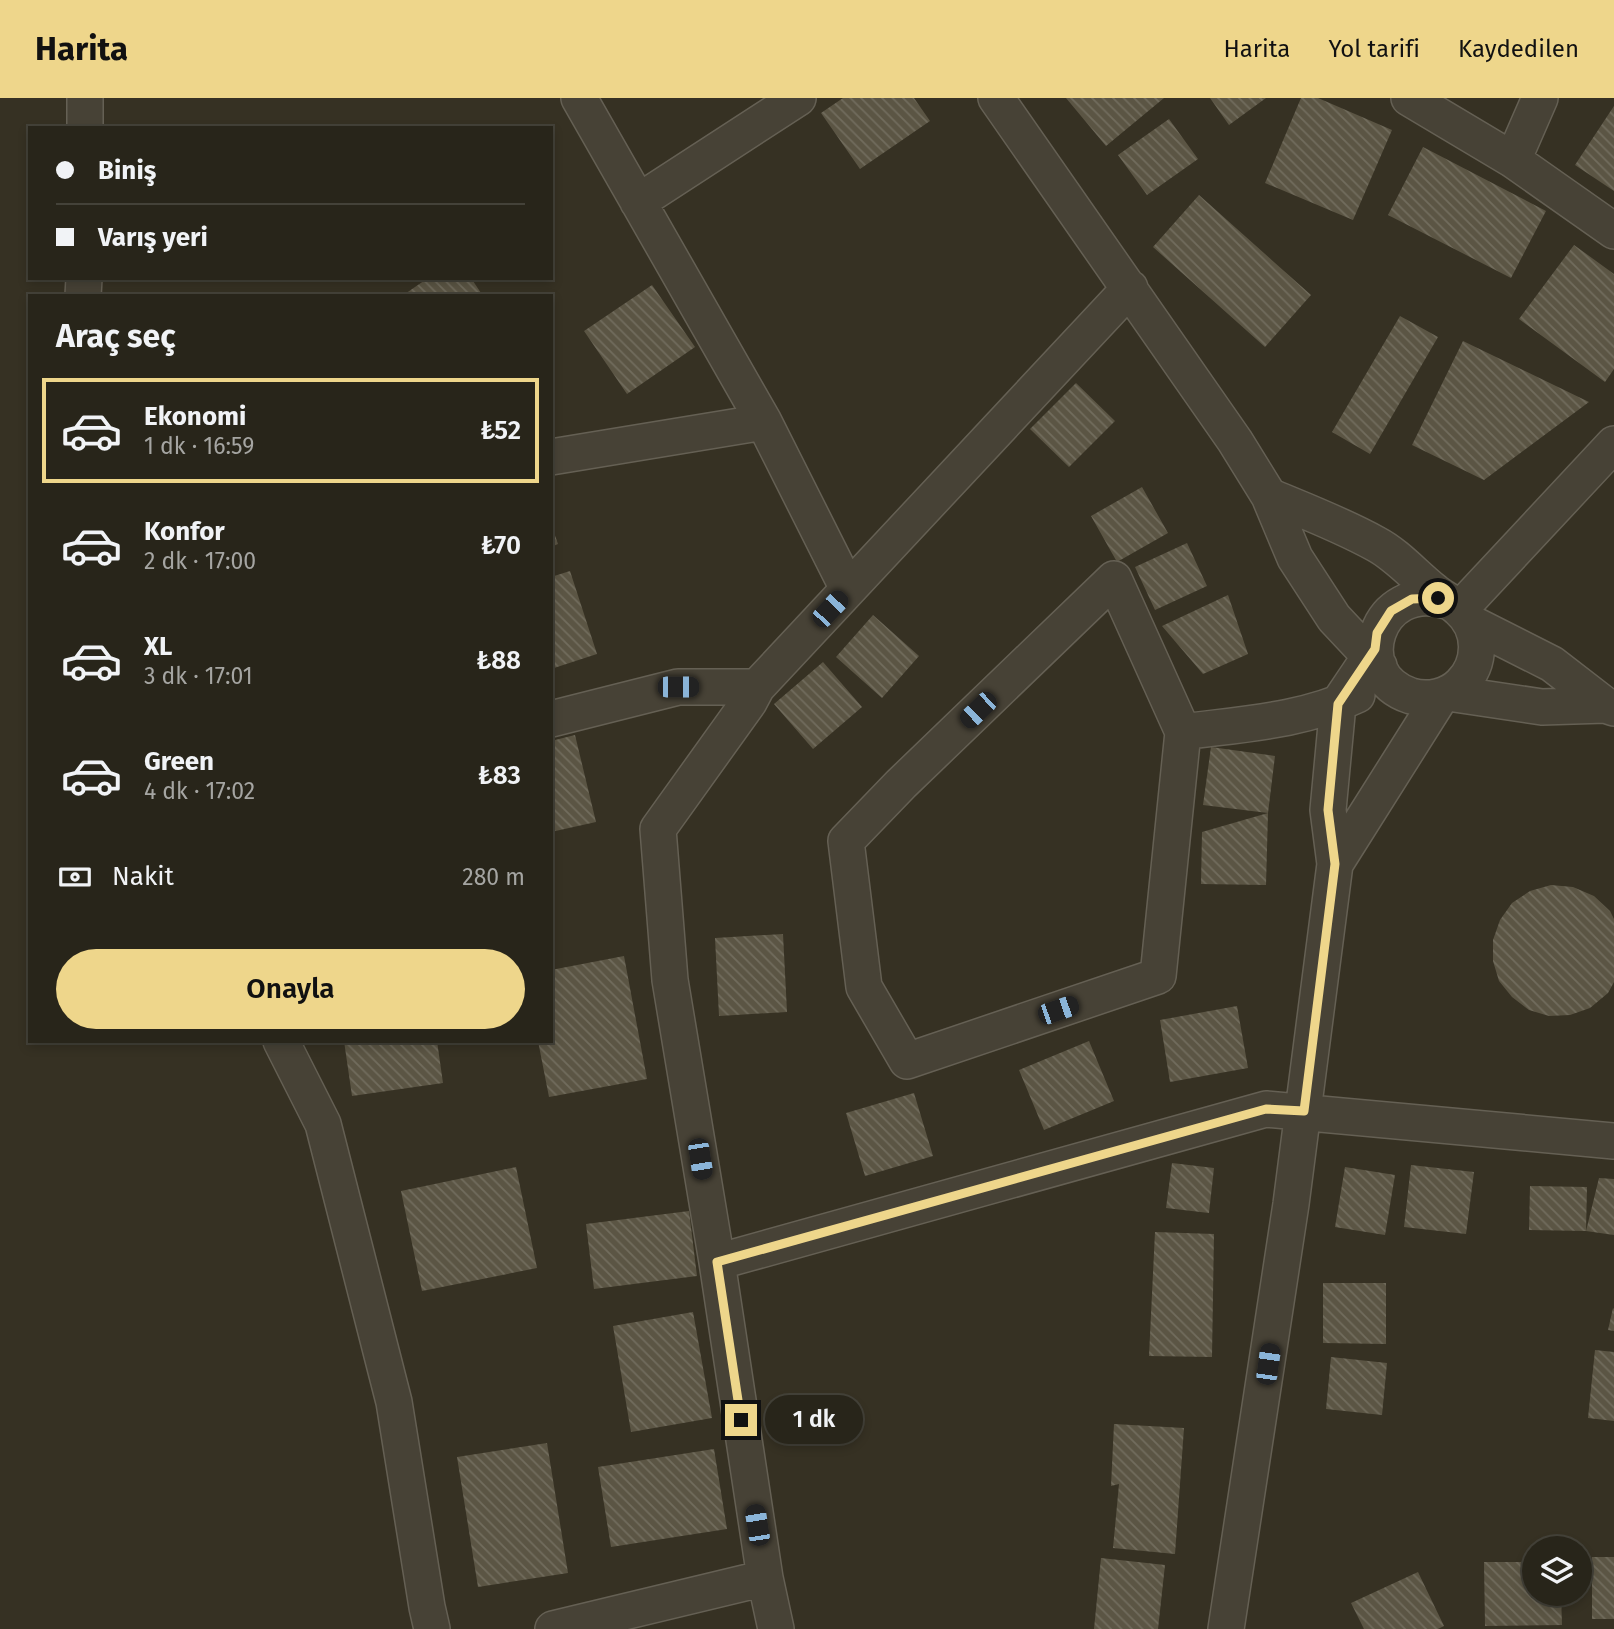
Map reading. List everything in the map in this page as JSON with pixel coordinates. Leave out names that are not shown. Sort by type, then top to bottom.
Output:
[{"type":"street","points":[[85,98],[85,126]]},
{"type":"street","points":[[579,98],[764,422],[848,589]]},
{"type":"street","points":[[638,202],[798,98]]},
{"type":"street","points":[[996,98],[1235,441],[1269,496],[1295,558],[1334,618],[1378,663],[1400,691],[1416,697],[1444,695],[1542,707],[1609,707]]},
{"type":"street","points":[[1409,98],[1513,160],[1614,231]]},
{"type":"street","points":[[1513,160],[1540,98]]},
{"type":"street","points":[[776,1629],[765,1578],[717,1262],[670,980],[658,830],[757,687],[1130,288]]},
{"type":"street","points":[[553,457],[764,422]]},
{"type":"street","points":[[1459,611],[1614,444]]},
{"type":"street","points":[[1269,496],[1379,545],[1459,611],[1476,638],[1475,663],[1462,683],[1444,695],[1335,864]]},
{"type":"street","points":[[1114,579],[1183,732],[1158,976],[907,1061],[864,987],[846,841],[901,784],[1114,579]]},
{"type":"street","points":[[1183,732],[1289,718],[1338,704],[1378,663],[1381,625],[1397,606],[1421,597],[1459,611],[1552,664],[1609,707]]},
{"type":"street","points":[[553,718],[678,687],[757,687]]},
{"type":"street","points":[[1226,1629],[1252,1471],[1304,1111],[1335,864],[1328,810],[1338,704]]},
{"type":"street","points":[[282,1043],[323,1124],[330,1151],[394,1402],[432,1629]]},
{"type":"street","points":[[717,1262],[1266,1109],[1614,1142]]},
{"type":"street","points":[[554,1629],[765,1578]]},
{"type":"building","points":[[843,98],[914,98],[930,121],[860,169],[821,113]]},
{"type":"building","points":[[1066,98],[1164,98],[1106,146]]},
{"type":"building","points":[[1210,98],[1266,98],[1229,125]]},
{"type":"building","points":[[1301,98],[1318,98],[1392,130],[1353,220],[1265,183]]},
{"type":"building","points":[[1614,106],[1614,191],[1575,165]]},
{"type":"building","points":[[1169,119],[1198,159],[1147,195],[1118,155]]},
{"type":"building","points":[[1423,147],[1546,211],[1511,278],[1388,215]]},
{"type":"building","points":[[1199,195],[1311,295],[1265,347],[1153,247]]},
{"type":"building","points":[[1574,245],[1614,274],[1614,369],[1605,382],[1519,319]]},
{"type":"building","points":[[425,280],[472,280],[482,294],[405,294]]},
{"type":"building","points":[[652,285],[695,347],[627,394],[584,331]]},
{"type":"building","points":[[1400,316],[1438,337],[1370,454],[1332,432]]},
{"type":"building","points":[[1463,341],[1589,402],[1484,480],[1412,445]]},
{"type":"building","points":[[1076,383],[1115,421],[1069,467],[1030,429]]},
{"type":"building","points":[[1142,487],[1168,533],[1117,562],[1091,516]]},
{"type":"building","points":[[553,530],[558,544],[553,546]]},
{"type":"building","points":[[1187,543],[1207,586],[1155,610],[1135,567]]},
{"type":"building","points":[[570,571],[597,654],[553,668],[553,576]]},
{"type":"building","points":[[1228,595],[1248,654],[1203,674],[1162,626]]},
{"type":"building","points":[[873,615],[919,656],[882,698],[836,657]]},
{"type":"building","points":[[823,662],[862,707],[813,749],[774,704]]},
{"type":"building","points":[[575,735],[596,822],[553,832],[553,740]]},
{"type":"building","points":[[1211,747],[1275,756],[1268,813],[1203,805]]},
{"type":"building","points":[[1268,813],[1266,885],[1201,884],[1202,832]]},
{"type":"building","points":[[1551,885],[1573,887],[1594,896],[1610,911],[1614,919],[1614,982],[1608,993],[1590,1008],[1570,1015],[1549,1016],[1529,1010],[1512,997],[1499,981],[1493,961],[1493,940],[1500,920],[1512,903],[1530,891]]},
{"type":"building","points":[[783,934],[787,1012],[719,1016],[715,938]]},
{"type":"building","points":[[624,956],[647,1079],[549,1097],[538,1043],[553,1043],[553,970]]},
{"type":"building","points":[[1237,1006],[1248,1068],[1170,1082],[1160,1020]]},
{"type":"building","points":[[1089,1041],[1114,1101],[1044,1130],[1019,1070]]},
{"type":"building","points":[[344,1043],[437,1043],[443,1083],[352,1096]]},
{"type":"building","points":[[914,1093],[933,1156],[865,1176],[846,1113]]},
{"type":"building","points":[[1172,1163],[1214,1168],[1209,1213],[1166,1208]]},
{"type":"building","points":[[1411,1165],[1474,1172],[1466,1234],[1404,1227]]},
{"type":"building","points":[[516,1167],[537,1268],[422,1291],[401,1191]]},
{"type":"building","points":[[1345,1167],[1395,1175],[1385,1235],[1335,1227]]},
{"type":"building","points":[[1599,1178],[1614,1179],[1614,1235],[1586,1231]]},
{"type":"building","points":[[1530,1186],[1587,1187],[1586,1231],[1529,1230]]},
{"type":"building","points":[[689,1211],[697,1276],[594,1289],[586,1224]]},
{"type":"building","points":[[1155,1232],[1214,1234],[1212,1357],[1149,1356]]},
{"type":"building","points":[[1323,1283],[1386,1283],[1386,1344],[1323,1343]]},
{"type":"building","points":[[1614,1309],[1614,1331],[1608,1330]]},
{"type":"building","points":[[693,1312],[712,1418],[631,1432],[613,1326]]},
{"type":"building","points":[[1595,1350],[1614,1352],[1614,1421],[1588,1418]]},
{"type":"building","points":[[1331,1357],[1387,1363],[1382,1415],[1326,1409]]},
{"type":"building","points":[[1114,1424],[1184,1428],[1175,1554],[1113,1548],[1119,1484],[1111,1486]]},
{"type":"building","points":[[547,1443],[568,1573],[478,1587],[457,1457]]},
{"type":"building","points":[[714,1449],[727,1529],[611,1547],[598,1467]]},
{"type":"building","points":[[1592,1557],[1614,1557],[1614,1619],[1592,1619]]},
{"type":"building","points":[[1101,1558],[1165,1565],[1158,1629],[1094,1629]]},
{"type":"building","points":[[1484,1562],[1522,1562],[1522,1606],[1561,1606],[1562,1625],[1485,1626]]},
{"type":"building","points":[[1418,1572],[1444,1626],[1438,1629],[1364,1629],[1351,1603]]},
{"type":"route","points":[[741,1420],[717,1262],[1266,1109],[1304,1111],[1335,864],[1328,810],[1338,704],[1375,649],[1377,633],[1391,611],[1412,599],[1438,598]]}]
